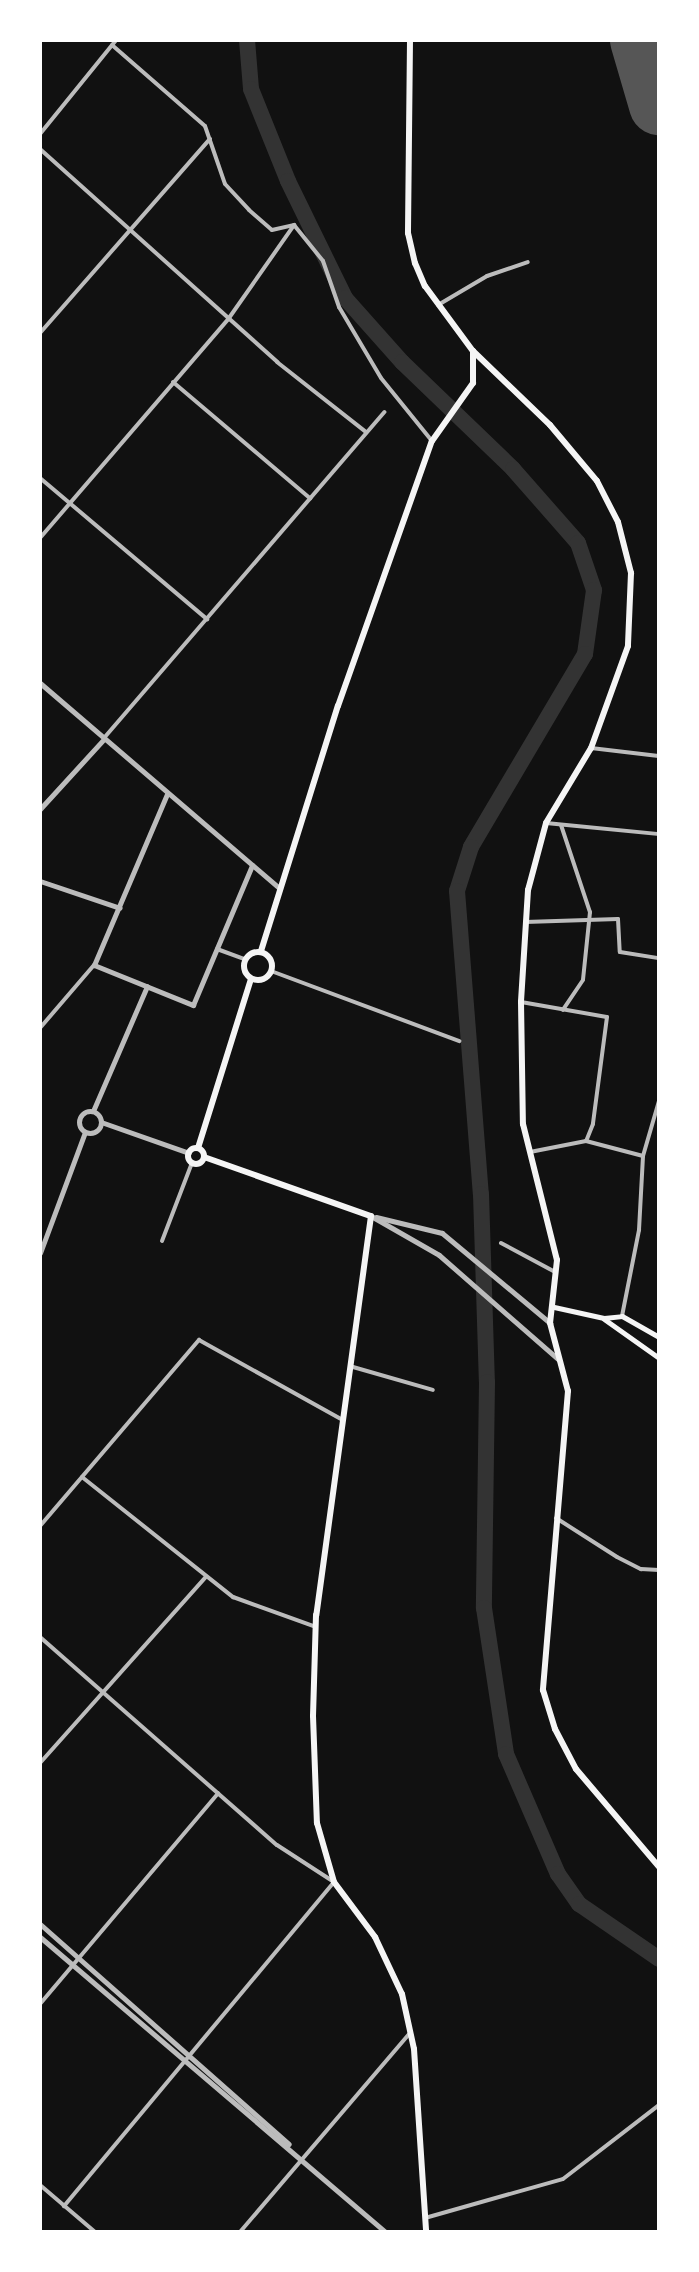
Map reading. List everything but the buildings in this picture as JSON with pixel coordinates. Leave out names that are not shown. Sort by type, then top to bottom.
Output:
[{"type":"main road","points":[[410,40],[408,233],[415,263],[438,305],[473,351],[587,470],[618,522],[631,573],[633,611],[628,646],[591,748],[546,823],[523,922],[523,1124],[550,1215],[557,1274],[550,1323],[568,1391],[543,1690],[555,1729],[576,1769],[659,1867]]},
{"type":"main road","points":[[251,979],[245,972],[245,959],[261,951],[432,441],[473,383],[473,351]]},
{"type":"main road","points":[[251,979],[265,978],[271,971],[269,957],[261,951]]},
{"type":"main road","points":[[204,1157],[192,1163],[189,1153],[198,1148],[251,979]]},
{"type":"main road","points":[[198,1148],[204,1157],[371,1216],[346,1421],[316,1627],[313,1716],[317,1823],[334,1882],[375,1937],[402,1994],[411,2033],[426,2232]]},
{"type":"main road","points":[[554,1307],[604,1318],[622,1316],[659,1337]]},
{"type":"main road","points":[[604,1318],[659,1358]]},
{"type":"street","points":[[40,134],[114,42],[205,126],[225,184],[249,210],[272,230],[294,225]]},
{"type":"street","points":[[40,333],[210,139]]},
{"type":"street","points":[[40,149],[229,318],[366,432]]},
{"type":"street","points":[[40,538],[229,318],[294,225]]},
{"type":"street","points":[[294,225],[323,261],[339,307],[381,378],[432,441]]},
{"type":"street","points":[[438,305],[487,276],[528,262]]},
{"type":"street","points":[[173,382],[310,498]]},
{"type":"street","points":[[40,809],[104,739],[384,412]]},
{"type":"street","points":[[40,478],[207,619]]},
{"type":"street","points":[[40,683],[280,889]]},
{"type":"street","points":[[591,748],[659,756]]},
{"type":"street","points":[[40,1028],[94,965],[167,794]]},
{"type":"street","points":[[546,823],[659,834]]},
{"type":"street","points":[[561,825],[588,901],[583,980],[563,1010]]},
{"type":"street","points":[[94,965],[193,1005],[252,865]]},
{"type":"street","points":[[40,881],[120,908]]},
{"type":"street","points":[[523,922],[587,923],[618,919],[620,952],[659,958]]},
{"type":"street","points":[[217,949],[245,959]]},
{"type":"street","points":[[271,971],[459,1041]]},
{"type":"street","points":[[40,1253],[85,1132],[80,1116],[93,1111],[147,986]]},
{"type":"street","points":[[521,1002],[603,1015],[607,1020],[593,1124],[586,1141]]},
{"type":"street","points":[[622,1316],[639,1230],[643,1156],[659,1101]]},
{"type":"street","points":[[93,1111],[101,1122],[189,1153]]},
{"type":"street","points":[[85,1132],[94,1132],[101,1122]]},
{"type":"street","points":[[530,1152],[586,1141],[643,1156]]},
{"type":"street","points":[[162,1241],[192,1163]]},
{"type":"street","points":[[371,1216],[442,1233],[550,1323]]},
{"type":"street","points":[[371,1216],[439,1255],[559,1360]]},
{"type":"street","points":[[501,1243],[557,1274]]},
{"type":"street","points":[[40,1526],[199,1340],[346,1421]]},
{"type":"street","points":[[353,1367],[433,1390]]},
{"type":"street","points":[[82,1477],[233,1597],[316,1627]]},
{"type":"street","points":[[556,1518],[617,1557],[641,1569],[659,1570]]},
{"type":"street","points":[[40,1763],[206,1577]]},
{"type":"street","points":[[40,1637],[277,1845],[334,1882],[64,2206]]},
{"type":"street","points":[[40,2004],[218,1793]]},
{"type":"street","points":[[40,1924],[190,2053],[385,2232]]},
{"type":"street","points":[[40,1937],[183,2060],[289,2145]]},
{"type":"street","points":[[240,2232],[411,2033]]},
{"type":"street","points":[[425,2218],[563,2179],[659,2105]]},
{"type":"street","points":[[40,2185],[95,2232]]},
{"type":"waterway","points":[[247,40],[251,89],[288,181],[345,298],[402,362],[513,469],[578,543],[594,590],[585,654],[471,847],[457,891],[481,1194],[487,1382],[484,1608],[506,1754],[558,1874],[579,1904],[659,1959]]},
{"type":"runway","points":[[640,40],[659,105]]}]
